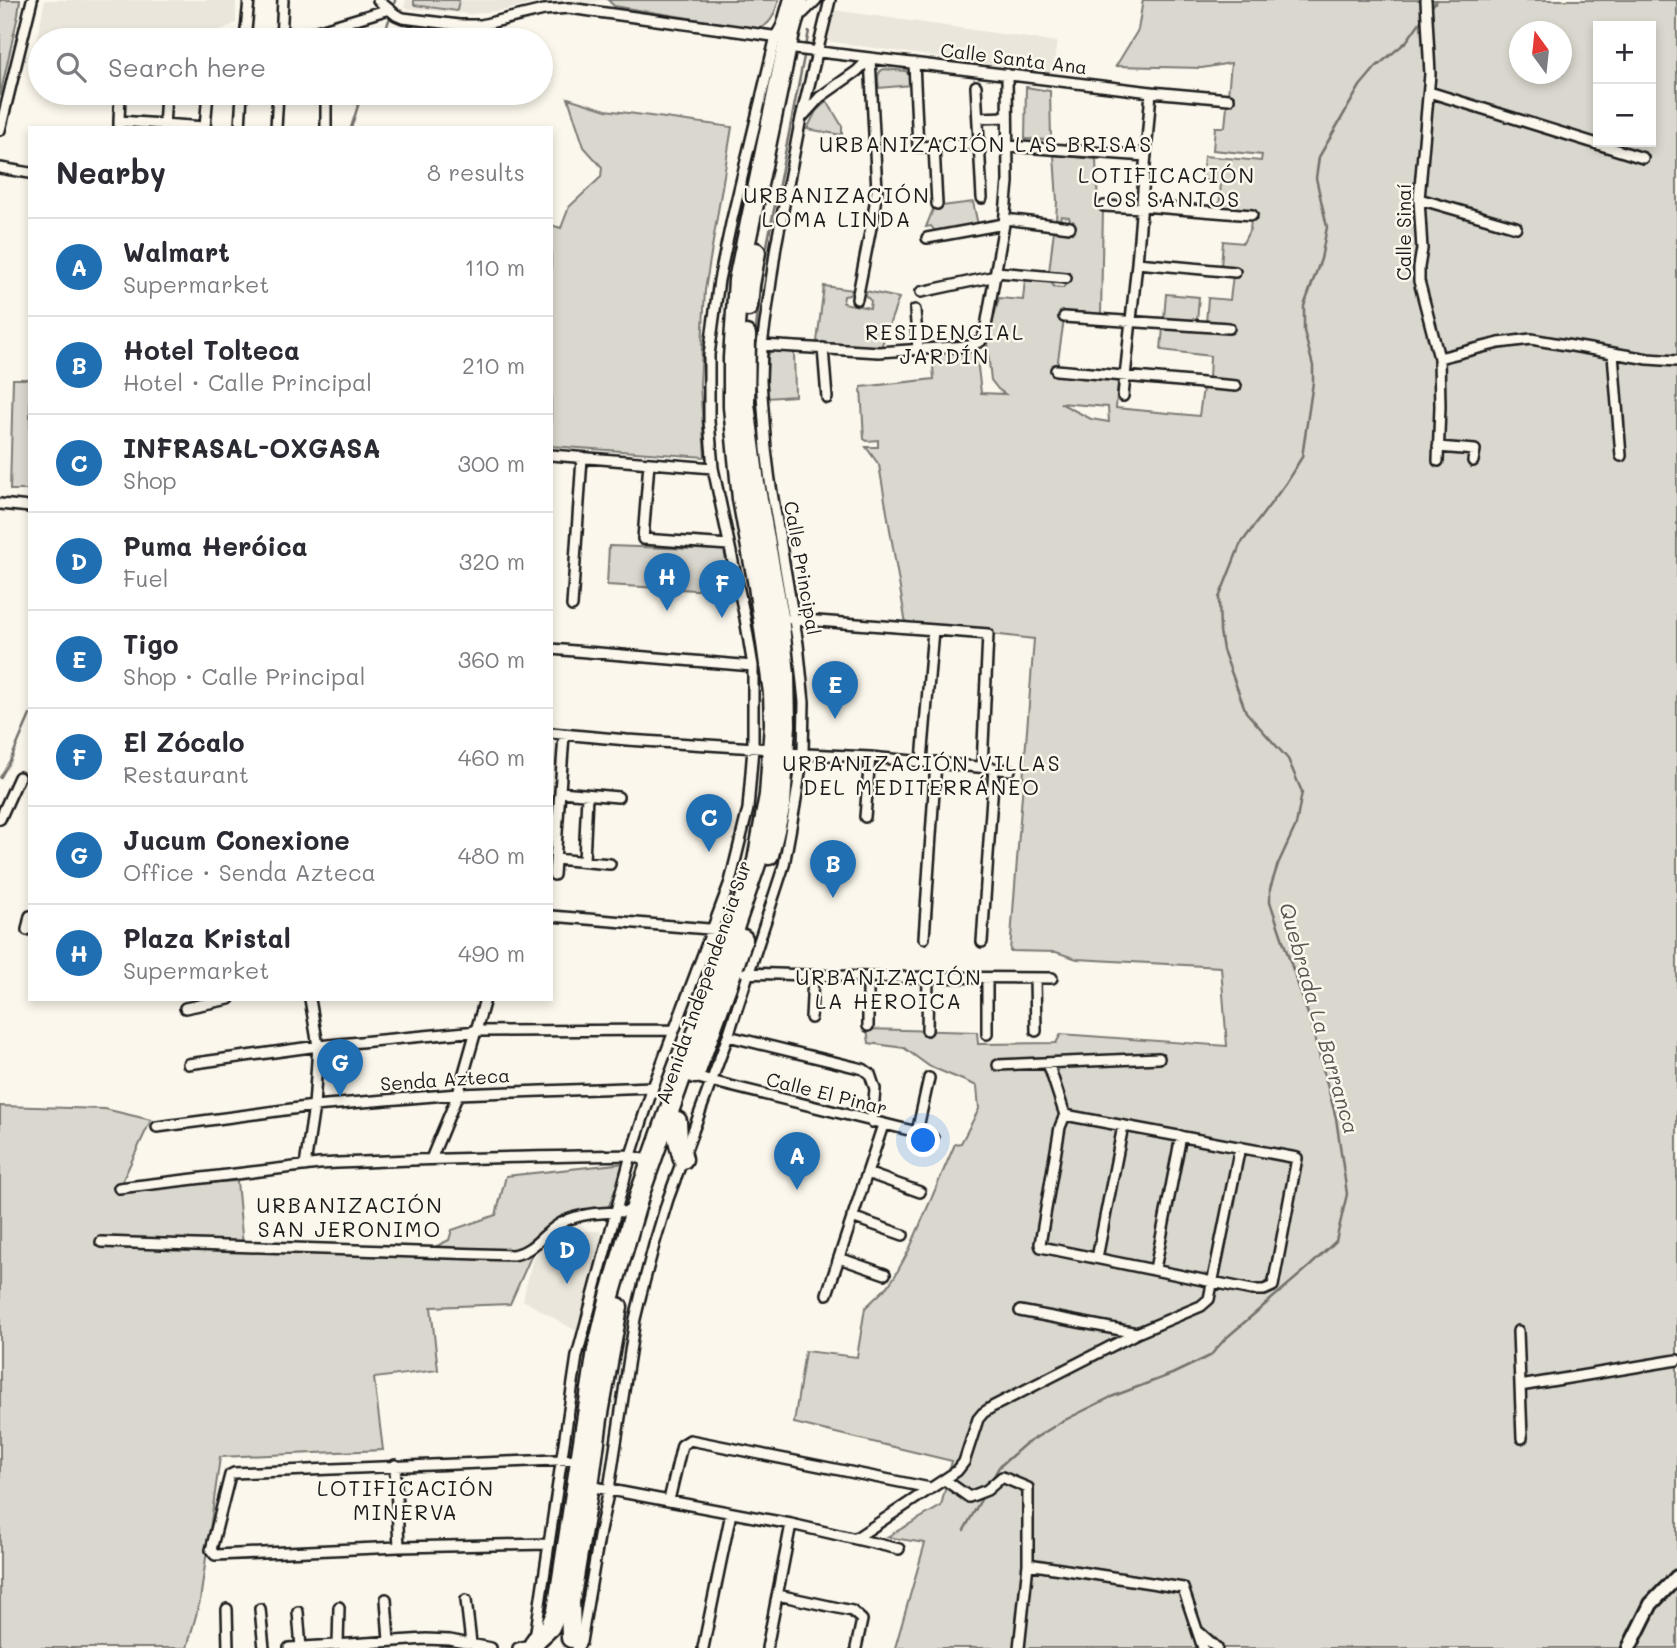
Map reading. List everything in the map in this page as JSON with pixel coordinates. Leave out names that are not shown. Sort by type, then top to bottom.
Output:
[{"type":"highway","name":"Avenida Independencia Sur","points":[[533,1643],[550,1627],[557,1611],[571,1459],[594,1324],[625,1212],[650,1163],[733,931],[757,861],[769,795],[786,752],[774,724],[773,693],[742,499],[733,407],[733,358],[738,280],[786,41],[806,3]]},
{"type":"highway","name":"Avenida Independencia Sur","points":[[575,1645],[570,1602],[615,1319],[637,1241],[677,1121],[694,1077],[747,973],[767,863],[781,805],[786,752],[787,618],[745,404],[750,285],[786,41]]},
{"type":"highway","points":[[677,1121],[683,1159]]},
{"type":"highway","points":[[533,1643],[558,1631],[575,1645]]},
{"type":"street","points":[[0,130],[32,0]]},
{"type":"street","points":[[246,28],[249,0]]},
{"type":"street","points":[[282,28],[283,0]]},
{"type":"street","points":[[378,0],[389,9]]},
{"type":"street","points":[[101,1242],[512,1255],[530,1249],[562,1222],[594,1213],[625,1212],[631,1155],[653,1087],[730,882],[748,809],[753,748],[753,666],[713,468],[709,421],[709,355],[717,292],[732,219],[786,41],[782,25],[789,0]]},
{"type":"street","name":"Calle Principal","points":[[762,482],[762,345],[776,246],[801,118],[830,0]]},
{"type":"street","name":"Calle Sinaí","points":[[1426,0],[1430,74],[1419,199],[1422,249],[1419,281],[1440,358],[1438,461]]},
{"type":"street","name":"Calle Santa Ana","points":[[389,9],[407,19],[481,25],[544,10],[569,8],[786,41],[816,52],[1230,99]]},
{"type":"street","points":[[328,28],[389,9]]},
{"type":"street","points":[[801,118],[820,97],[870,58]]},
{"type":"street","points":[[857,299],[877,190],[870,58]]},
{"type":"street","points":[[914,63],[918,147],[979,144]]},
{"type":"street","points":[[762,345],[879,352],[976,344],[984,337],[1005,221],[1008,182],[1007,74]]},
{"type":"street","points":[[976,86],[982,198]]},
{"type":"street","points":[[1123,396],[1151,92]]},
{"type":"street","points":[[1429,92],[1643,158]]},
{"type":"street","points":[[120,105],[119,124],[164,126],[165,105]]},
{"type":"street","points":[[205,126],[207,105]]},
{"type":"street","points":[[240,126],[241,105]]},
{"type":"street","points":[[276,126],[277,105]]},
{"type":"street","points":[[326,105],[326,126]]},
{"type":"street","points":[[978,118],[1007,117]]},
{"type":"street","points":[[934,146],[937,204]]},
{"type":"street","points":[[1008,146],[1146,156]]},
{"type":"street","points":[[0,168],[28,173]]},
{"type":"street","points":[[1419,199],[1516,227]]},
{"type":"street","points":[[1104,206],[1252,215]]},
{"type":"street","points":[[927,238],[1005,221],[1070,227]]},
{"type":"street","points":[[1137,263],[1235,272]]},
{"type":"street","points":[[921,292],[996,274],[1066,278]]},
{"type":"street","points":[[915,310],[918,350]]},
{"type":"street","points":[[1064,317],[1229,328]]},
{"type":"street","points":[[1440,358],[1499,343],[1531,339],[1648,359],[1677,360]]},
{"type":"street","points":[[823,348],[827,398]]},
{"type":"street","points":[[1614,354],[1621,456]]},
{"type":"street","points":[[1056,370],[1236,386]]},
{"type":"street","points":[[1438,447],[1475,450],[1473,461]]},
{"type":"street","points":[[553,455],[713,468]]},
{"type":"street","points":[[572,606],[582,458]]},
{"type":"street","points":[[649,463],[643,539],[729,545]]},
{"type":"street","points":[[0,505],[28,507]]},
{"type":"street","points":[[787,618],[988,634],[982,767]]},
{"type":"street","points":[[922,761],[933,630]]},
{"type":"street","points":[[553,649],[753,666]]},
{"type":"street","points":[[553,733],[1010,769]]},
{"type":"street","points":[[554,875],[564,735]]},
{"type":"street","points":[[865,817],[870,757]]},
{"type":"street","points":[[924,938],[936,762]]},
{"type":"street","points":[[982,942],[994,768]]},
{"type":"street","points":[[0,819],[19,777]]},
{"type":"street","points":[[561,792],[618,797]]},
{"type":"street","points":[[584,862],[587,794]]},
{"type":"street","points":[[555,859],[610,864]]},
{"type":"street","points":[[553,916],[733,931]]},
{"type":"street","points":[[27,930],[28,925]]},
{"type":"street","points":[[575,1645],[581,1642],[609,1489],[635,1319],[654,1245],[728,1036],[747,973],[1052,978]]},
{"type":"street","points":[[811,1018],[813,975]]},
{"type":"street","points":[[868,977],[868,1026]]},
{"type":"street","points":[[927,1030],[928,978]]},
{"type":"street","points":[[987,978],[987,1034]]},
{"type":"street","points":[[1035,978],[1036,1031]]},
{"type":"street","points":[[185,1008],[219,1001]]},
{"type":"street","points":[[305,1166],[314,1106],[318,1046],[310,1001]]},
{"type":"street","points":[[431,1159],[458,1094],[484,1001]]},
{"type":"street","points":[[188,1064],[318,1046],[477,1031],[674,1030]]},
{"type":"street","points":[[728,1036],[863,1069],[870,1074],[874,1089],[872,1122]]},
{"type":"street","points":[[998,1065],[1159,1058]]},
{"type":"street","points":[[1048,1063],[1065,1115],[1060,1127],[1040,1244],[1042,1248],[1252,1290],[1264,1290],[1273,1286],[1297,1158],[1065,1115]]},
{"type":"street","name":"Calle El Pinar","points":[[694,1077],[933,1138]]},
{"type":"street","points":[[917,1132],[929,1078]]},
{"type":"street","name":"Senda Azteca","points":[[157,1127],[314,1106],[458,1094],[653,1087]]},
{"type":"street","points":[[827,1294],[883,1125]]},
{"type":"street","points":[[1097,1258],[1123,1126]]},
{"type":"street","points":[[1155,1269],[1181,1136]]},
{"type":"street","points":[[856,1538],[957,1471],[964,1462],[978,1419],[983,1413],[1137,1333],[1201,1306],[1209,1299],[1240,1147]]},
{"type":"street","points":[[119,1188],[305,1166],[431,1159],[631,1155],[650,1163]]},
{"type":"street","points":[[867,1173],[920,1192]]},
{"type":"street","points":[[852,1217],[903,1235]]},
{"type":"street","points":[[839,1258],[885,1274]]},
{"type":"street","points":[[1020,1311],[1137,1333]]},
{"type":"street","points":[[1518,1331],[1522,1438]]},
{"type":"street","points":[[1520,1386],[1677,1360]]},
{"type":"street","points":[[669,1500],[682,1445],[690,1440],[930,1488]]},
{"type":"street","points":[[533,1643],[548,1544],[571,1459],[232,1474],[211,1550],[215,1555],[548,1544]]},
{"type":"street","points":[[395,1465],[399,1547]]},
{"type":"street","points":[[945,1480],[969,1497],[987,1490],[1002,1477],[1028,1488],[1028,1564],[1019,1648]]},
{"type":"street","points":[[589,1486],[792,1524],[899,1549]]},
{"type":"street","points":[[703,1648],[731,1513]]},
{"type":"street","points":[[767,1648],[792,1524]]},
{"type":"street","points":[[1028,1564],[1183,1588],[1203,1648]]},
{"type":"street","points":[[1629,1648],[1651,1604],[1677,1577]]},
{"type":"street","points":[[778,1595],[852,1611],[862,1620],[856,1648]]},
{"type":"street","points":[[386,1599],[389,1641]]},
{"type":"street","points":[[466,1600],[471,1643]]},
{"type":"street","points":[[338,1644],[339,1607]]},
{"type":"street","points":[[227,1609],[228,1648]]},
{"type":"street","points":[[260,1609],[264,1648]]},
{"type":"street","points":[[298,1612],[301,1647]]},
{"type":"street","points":[[1198,1631],[1217,1648]]},
{"type":"street","points":[[289,1648],[389,1641],[402,1644],[471,1643],[491,1648]]},
{"type":"shaded area","points":[[0,0],[20,0],[0,96]]},
{"type":"shaded area","points":[[45,0],[236,0],[236,23],[225,28],[39,28]]},
{"type":"shaded area","points":[[406,0],[552,0],[471,14],[404,8]]},
{"type":"shaded area","points":[[414,0],[459,0],[457,11],[414,5]]},
{"type":"shaded area","points":[[552,0],[608,0],[592,2]]},
{"type":"shaded area","points":[[608,0],[779,0],[769,22],[757,29],[614,6]]},
{"type":"shaded area","points":[[1143,0],[1677,0],[1677,1648],[895,1648],[925,1543],[887,1537],[941,1506],[952,1461],[794,1423],[805,1351],[857,1357],[865,1308],[895,1276],[955,1144],[961,1143],[979,1109],[977,1086],[929,1066],[904,1048],[869,1043],[867,1029],[977,1032],[978,1044],[1056,1043],[1061,1034],[1227,1046],[1221,967],[1077,959],[1056,952],[1010,951],[1034,639],[906,624],[879,465],[866,447],[878,447],[878,440],[864,439],[861,387],[934,379],[932,354],[976,350],[981,393],[1005,394],[991,380],[987,343],[999,298],[1023,300],[1025,279],[1051,282],[1054,287],[1063,288],[1068,283],[1069,274],[1049,272],[1054,230],[1072,233],[1074,223],[1069,217],[1061,216],[1056,220],[1054,155],[1096,159],[1098,208],[1103,209],[1101,315],[1065,312],[1056,374],[1118,381],[1116,408],[1199,416],[1203,388],[1232,390],[1236,387],[1235,382],[1209,379],[1210,356],[1161,350],[1163,328],[1229,333],[1229,325],[1206,323],[1208,298],[1230,300],[1233,275],[1221,267],[1223,241],[1243,243],[1250,229],[1252,212],[1219,209],[1221,182],[1202,180],[1204,156],[1261,161],[1262,155],[1213,150],[1215,127],[1225,127],[1231,63],[1202,68],[1116,66],[1138,30]],"holes":[[[1060,403],[1108,407],[1109,422],[1091,419]]]},
{"type":"shaded area","points":[[834,10],[1057,42],[1052,74],[827,41]]},
{"type":"shaded area","points":[[884,69],[906,71],[911,85],[879,88],[879,74]]},
{"type":"shaded area","points":[[1026,87],[1050,91],[1051,140],[1025,139]]},
{"type":"shaded area","points":[[568,98],[606,110],[732,127],[705,290],[700,385],[705,457],[553,446],[553,226],[561,228],[569,207],[601,177],[602,167],[584,147]]},
{"type":"shaded area","points":[[827,101],[842,126],[842,135],[807,129],[816,111]]},
{"type":"shaded area","points":[[973,202],[978,225],[938,232],[931,226],[926,227],[934,207]]},
{"type":"shaded area","points":[[824,286],[853,290],[844,296],[843,303],[870,308],[871,301],[866,296],[866,291],[899,298],[881,347],[817,342]]},
{"type":"shaded area","points":[[1166,294],[1199,297],[1197,322],[1164,319]]},
{"type":"shaded area","points":[[771,350],[794,351],[795,396],[766,398],[768,356]]},
{"type":"shaded area","points":[[13,379],[28,379],[28,490],[10,490]]},
{"type":"shaded area","points":[[609,546],[724,550],[732,592],[607,585]]},
{"type":"shaded area","points":[[0,1106],[105,1109],[151,1120],[119,1188],[237,1181],[243,1246],[425,1252],[449,1240],[452,1230],[496,1215],[506,1176],[626,1163],[604,1218],[595,1216],[575,1220],[546,1238],[533,1252],[510,1304],[431,1307],[438,1370],[374,1378],[383,1450],[220,1457],[200,1601],[187,1648],[0,1648]]},
{"type":"shaded area","points":[[601,1231],[601,1261],[594,1309],[601,1308],[590,1339],[523,1300],[532,1261],[542,1245],[555,1236]]},
{"type":"waterway","points":[[394,6],[395,0]]},
{"type":"waterway","name":"Quebrada La Barranca","points":[[1429,10],[1437,0]]},
{"type":"waterway","name":"Quebrada La Barranca","points":[[991,1481],[999,1467],[1024,1445],[1061,1422],[1111,1397],[1210,1356],[1225,1339],[1336,1241],[1347,1194],[1336,1118],[1309,1017],[1270,902],[1270,889],[1296,825],[1302,792],[1288,759],[1246,712],[1223,650],[1219,598],[1240,545],[1302,457],[1313,382],[1313,366],[1304,331],[1304,306],[1321,259],[1327,227],[1316,178],[1319,157],[1360,86],[1376,67],[1406,42],[1423,18]]},
{"type":"waterway","points":[[386,28],[389,20]]},
{"type":"waterway","points":[[755,338],[763,266],[809,31]]},
{"type":"waterway","points":[[352,126],[358,105]]},
{"type":"waterway","points":[[0,778],[28,720]]},
{"type":"waterway","name":"Quebrada La Barranca","points":[[964,1530],[983,1496]]},
{"type":"place","name":"Plaza Kristal","points":[[667,611]]},
{"type":"place","name":"El Zócalo","points":[[722,618]]},
{"type":"place","name":"Tigo","points":[[835,719]]},
{"type":"place","name":"INFRASAL-OXGASA","points":[[709,852]]},
{"type":"place","name":"Hotel Tolteca","points":[[833,898]]},
{"type":"place","name":"Jucum Conexione","points":[[340,1097]]},
{"type":"place","name":"Walmart","points":[[797,1190]]},
{"type":"place","name":"Puma Heróica","points":[[567,1284]]},
{"type":"district","name":"URBANIZACIÓN LAS BRISAS","points":[[986,143]]},
{"type":"district","name":"LOTIFICACIÓN LOS SANTOS","points":[[1167,186]]},
{"type":"district","name":"URBANIZACIÓN LOMA LINDA","points":[[837,206]]},
{"type":"district","name":"RESIDENCIAL JARDÍN","points":[[945,343]]},
{"type":"district","name":"URBANIZACIÓN VILLAS DEL MEDITERRÁNEO","points":[[922,774]]},
{"type":"district","name":"URBANIZACIÓN LA HEROICA","points":[[889,988]]},
{"type":"district","name":"URBANIZACIÓN SAN JERONIMO","points":[[350,1216]]},
{"type":"district","name":"LOTIFICACIÓN MINERVA","points":[[406,1499]]}]
